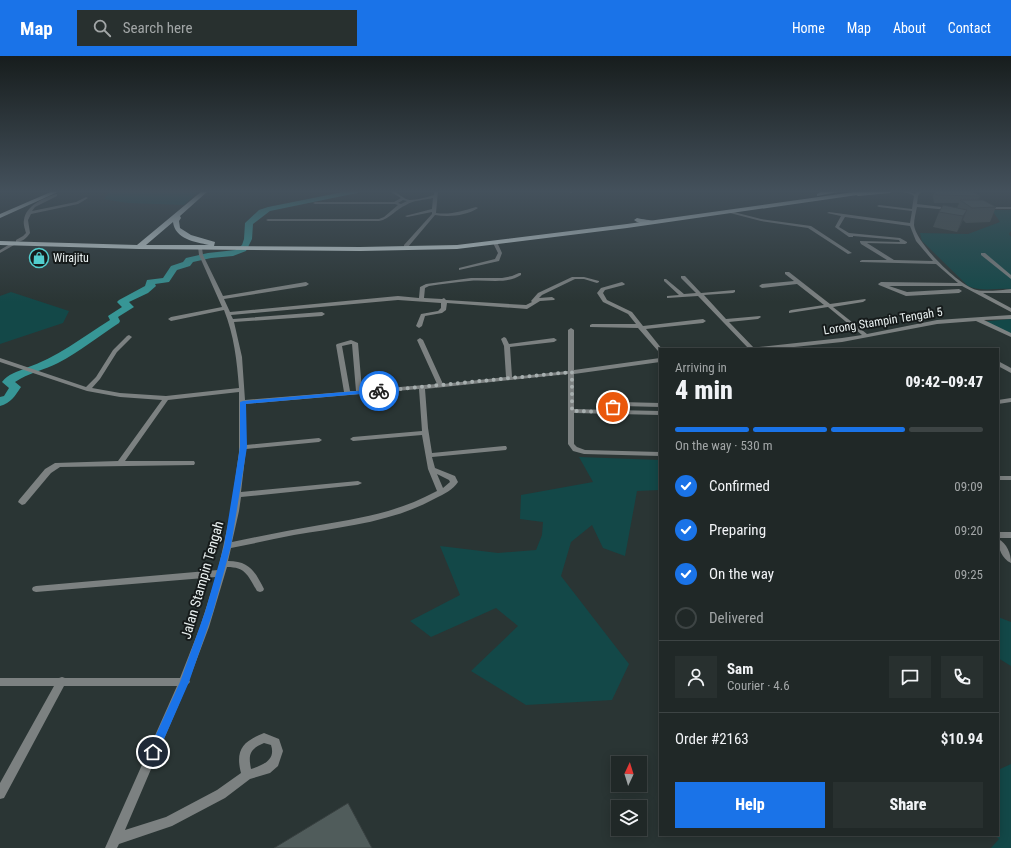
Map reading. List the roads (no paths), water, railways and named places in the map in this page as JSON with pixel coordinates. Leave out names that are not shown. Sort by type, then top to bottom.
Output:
[{"type":"highway","points":[[142,245],[161,228]]},
{"type":"highway","points":[[177,228],[183,234],[192,238],[216,244]]},
{"type":"highway","points":[[160,246],[201,255],[244,246],[406,246],[514,237],[579,228]]},
{"type":"highway","points":[[0,244],[160,246],[216,244],[399,250],[457,247],[609,228]]},
{"type":"highway","points":[[0,240],[15,243]]},
{"type":"street","points":[[0,252],[25,237],[28,233],[27,228]]},
{"type":"street","points":[[406,246],[421,228]]},
{"type":"street","points":[[810,228],[850,254]]},
{"type":"street","points":[[839,228],[893,262]]},
{"type":"street","points":[[913,228],[918,241],[937,263],[963,285],[1011,310]]},
{"type":"street","points":[[848,234],[900,240],[905,243],[862,242]]},
{"type":"street","points":[[461,269],[497,260],[500,253],[495,243]]},
{"type":"street","points":[[983,254],[1011,278]]},
{"type":"street","name":"Jalan Stampin Tengah","points":[[113,843],[185,682],[228,546],[237,494],[244,447],[243,402],[238,350],[228,315],[201,255]]},
{"type":"street","points":[[862,261],[937,263]]},
{"type":"street","points":[[787,273],[867,336]]},
{"type":"street","points":[[422,298],[423,287],[428,284],[469,279],[505,279],[516,277],[519,274]]},
{"type":"street","points":[[683,277],[751,348]]},
{"type":"street","points":[[534,304],[535,299],[540,294],[574,278],[584,278],[596,282]]},
{"type":"street","points":[[666,280],[682,296]]},
{"type":"street","points":[[762,286],[799,282]]},
{"type":"street","points":[[221,298],[306,284]]},
{"type":"street","points":[[622,284],[603,289],[600,293],[601,297],[605,301],[630,313],[659,349]]},
{"type":"street","points":[[959,291],[906,294],[881,284],[963,285]]},
{"type":"street","points":[[931,284],[941,292]]},
{"type":"street","points":[[669,297],[733,291]]},
{"type":"street","points":[[974,292],[1011,291]]},
{"type":"street","points":[[228,315],[386,298],[422,298],[520,307],[527,307],[539,300],[552,299]]},
{"type":"street","points":[[420,326],[423,315],[440,312],[444,308],[444,300]]},
{"type":"street","points":[[791,312],[863,300]]},
{"type":"street","points":[[171,318],[228,315],[322,314]]},
{"type":"street","points":[[725,321],[758,317]]},
{"type":"street","name":"Lorong Stampin Tengah 5","points":[[780,348],[800,347],[867,336],[937,322],[1011,317]]},
{"type":"street","points":[[977,319],[1011,335]]},
{"type":"street","points":[[592,326],[640,327],[703,321]]},
{"type":"street","points":[[571,330],[571,444],[575,449],[584,452],[659,454]]},
{"type":"street","points":[[87,389],[98,378],[115,351],[129,337]]},
{"type":"street","points":[[504,339],[509,379]]},
{"type":"street","points":[[420,340],[442,386]]},
{"type":"street","points":[[506,346],[554,340]]},
{"type":"street","points":[[347,393],[339,345],[351,342],[355,343],[359,392]]},
{"type":"street","points":[[0,360],[87,389],[120,394],[166,398],[242,390]]},
{"type":"street","points":[[243,402],[442,386],[572,372],[659,360]]},
{"type":"street","points":[[999,364],[1011,371]]},
{"type":"street","points":[[422,388],[425,434],[432,469],[441,492]]},
{"type":"street","points":[[120,463],[166,398]]},
{"type":"street","points":[[999,402],[1011,400]]},
{"type":"street","points":[[613,412],[613,407],[620,404],[659,405]]},
{"type":"street","points":[[572,411],[659,413]]},
{"type":"street","points":[[353,439],[425,434]]},
{"type":"street","points":[[244,447],[319,440]]},
{"type":"street","points":[[429,455],[504,448]]},
{"type":"street","points":[[22,502],[53,467],[63,464],[191,463]]},
{"type":"street","points":[[228,546],[302,531],[374,519],[429,499],[452,486],[454,482],[452,478],[432,469]]},
{"type":"street","points":[[999,478],[1011,478]]},
{"type":"street","points":[[237,494],[358,483]]},
{"type":"street","points":[[999,535],[1011,535]]},
{"type":"street","points":[[999,543],[1011,560]]},
{"type":"street","points":[[223,564],[240,564],[246,568],[260,589]]},
{"type":"street","points":[[36,589],[220,573]]},
{"type":"street","points":[[0,794],[3,783],[62,681]]},
{"type":"street","points":[[0,682],[185,682]]},
{"type":"street","points":[[113,843],[168,822],[196,808],[221,794],[247,775]]},
{"type":"waterway","points":[[0,402],[8,398],[15,387],[8,382],[20,373],[27,372],[55,360],[115,321],[113,316],[129,307],[122,302],[141,293],[151,286],[150,282],[166,280],[174,268],[187,264],[189,260],[211,255],[238,252],[246,245],[248,239],[248,228]]},
{"type":"place","name":"Wirajitu","points":[[39,258]]}]
